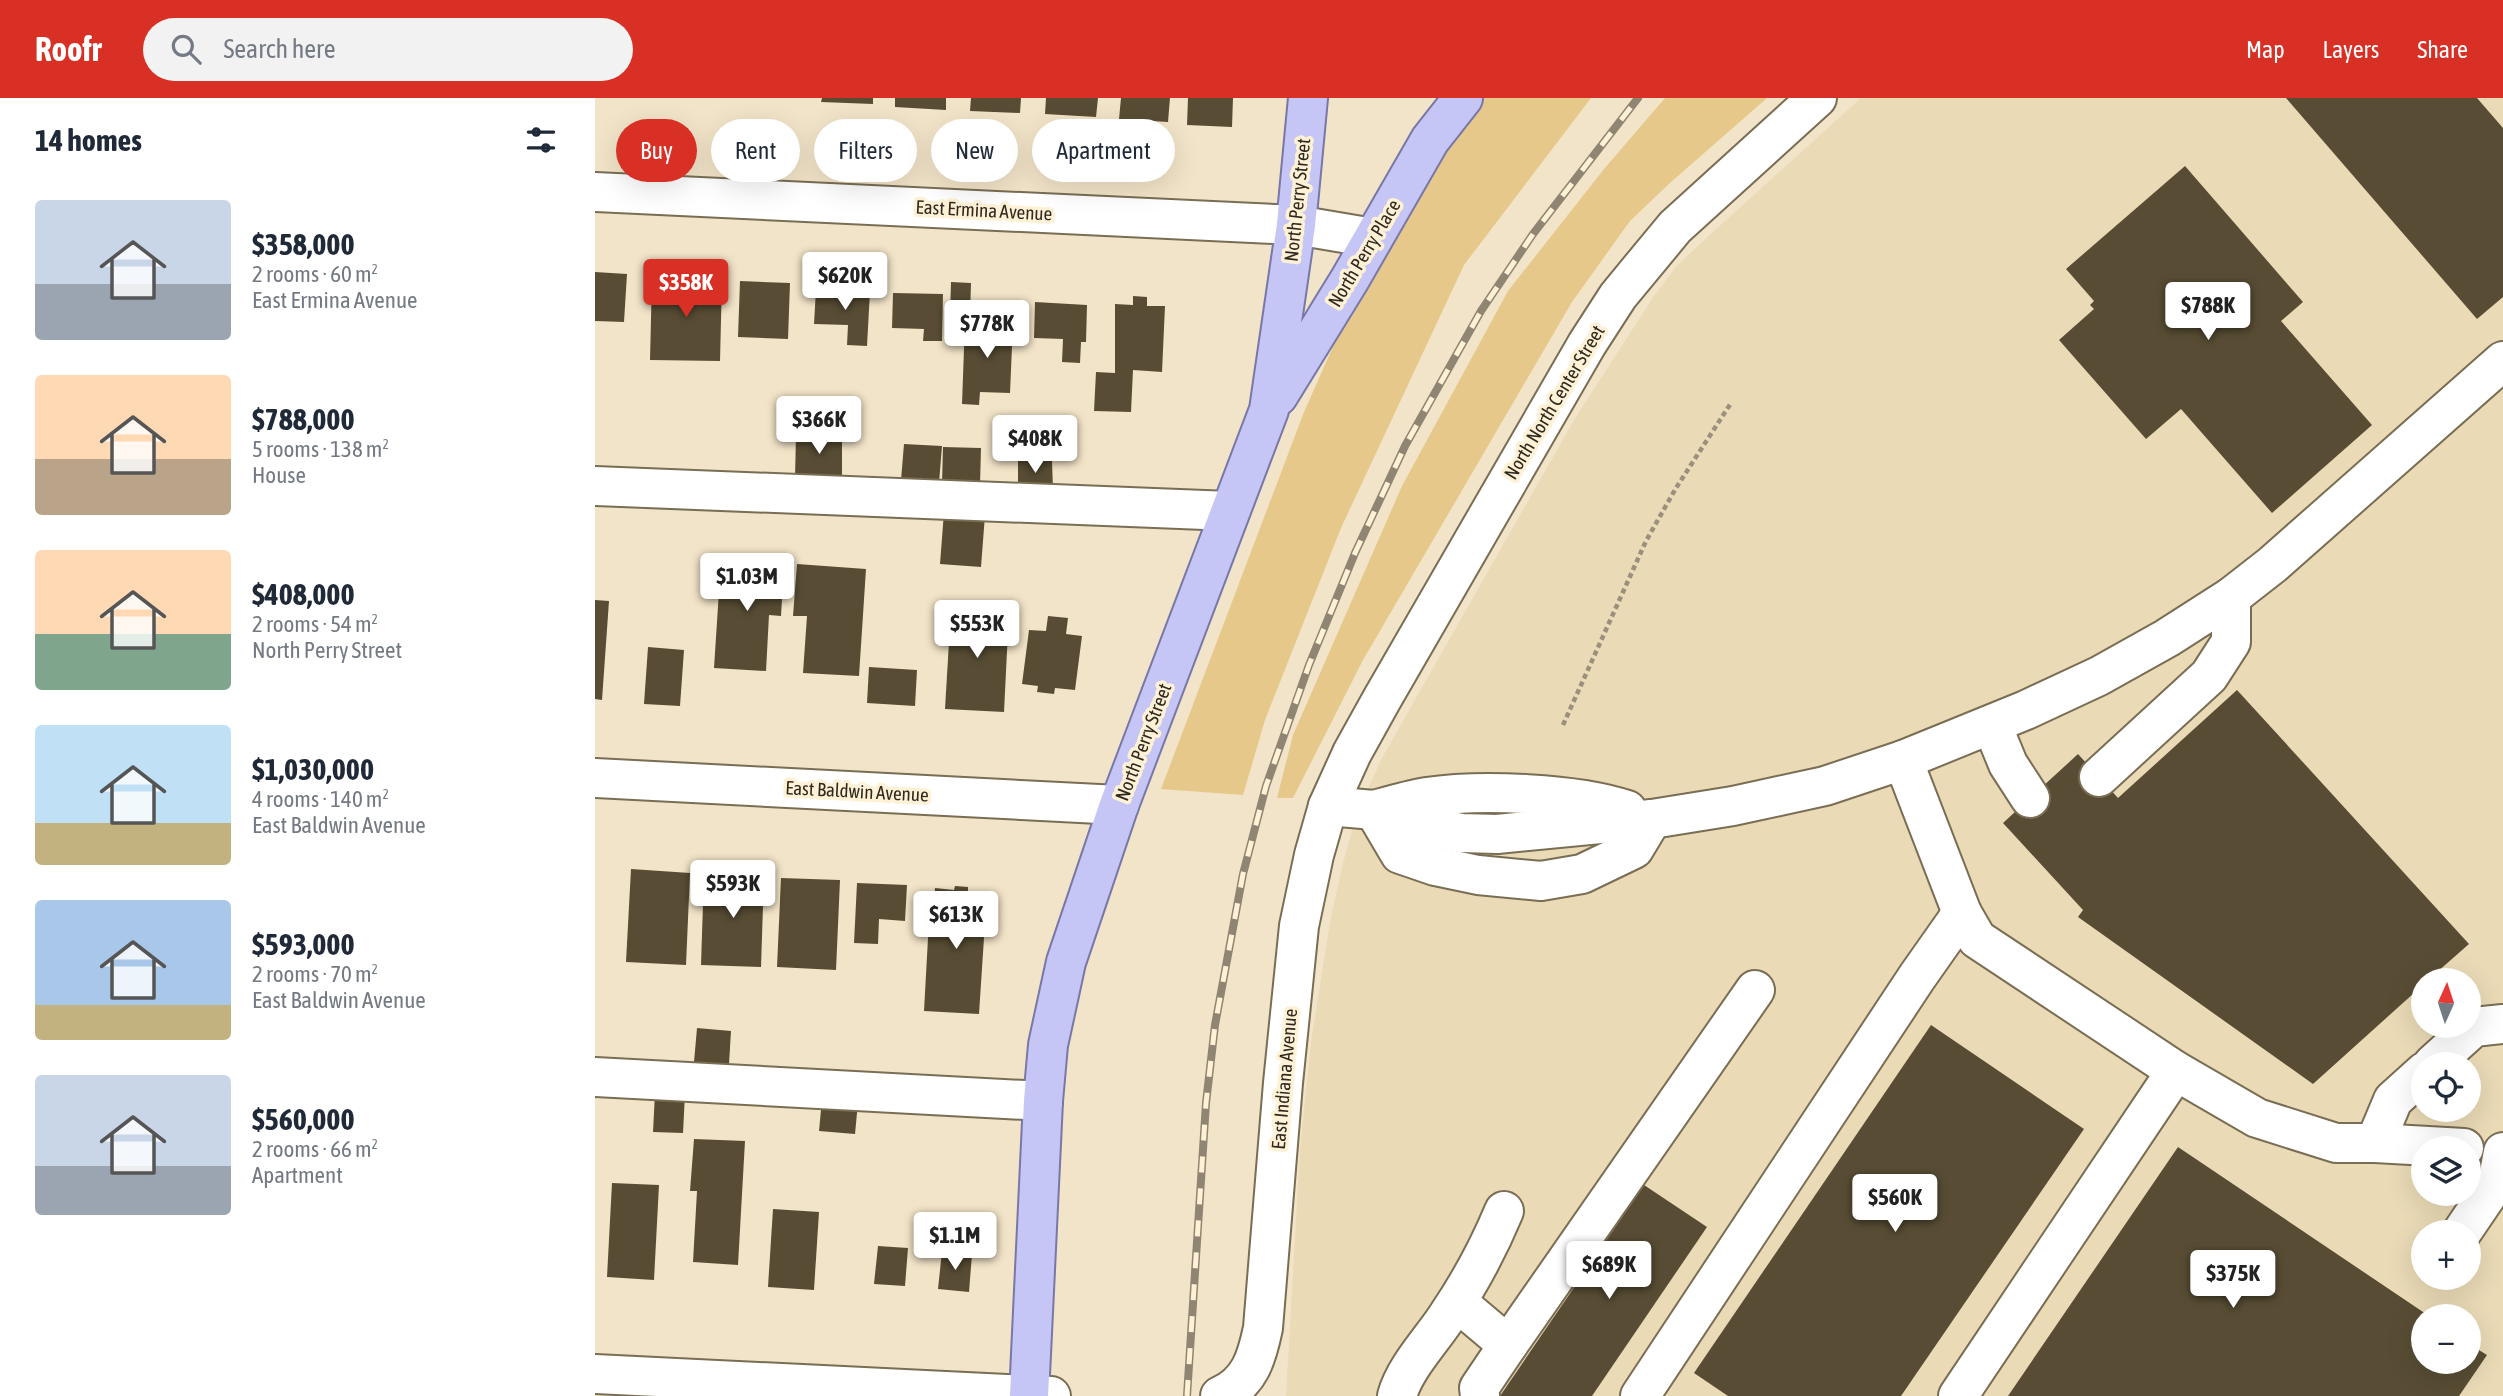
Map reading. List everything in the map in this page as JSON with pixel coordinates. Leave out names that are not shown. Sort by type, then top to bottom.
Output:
[{"type":"main road","name":"North Perry Street","points":[[1029,1396],[1048,1045],[1066,962],[1119,805],[1269,410],[1296,225],[1308,98]]},
{"type":"main road","name":"North Perry Place","points":[[1269,410],[1430,140],[1463,98]]},
{"type":"street","name":"North North Center Street","points":[[1352,753],[1580,356],[1618,296],[1675,227],[1817,98]]},
{"type":"street","name":"East Ermina Avenue","points":[[595,191],[1296,225],[1373,238]]},
{"type":"street","points":[[1328,806],[1374,810],[1424,797],[1488,793],[1607,803],[1652,819],[1784,796],[1825,786],[1903,760],[1992,725],[2099,676],[2167,638],[2231,597],[2272,565],[2503,361]]},
{"type":"street","points":[[595,486],[1230,510]]},
{"type":"street","points":[[2099,777],[2209,676],[2231,642],[2231,597]]},
{"type":"street","points":[[1992,725],[2008,764],[2030,798]]},
{"type":"street","name":"East Indiana Avenue","points":[[1236,1391],[1253,1365],[1263,1328],[1299,926],[1328,806],[1352,753]]},
{"type":"street","points":[[1903,760],[1962,913],[1977,939],[2176,1071],[2257,1118],[2336,1143],[2411,1145]]},
{"type":"street","name":"East Baldwin Avenue","points":[[595,778],[1119,805]]},
{"type":"street","points":[[1374,810],[1400,854],[1435,866],[1478,875],[1541,880],[1582,874],[1634,849],[1652,819]]},
{"type":"street","points":[[1641,1396],[1901,1000],[1962,913]]},
{"type":"street","points":[[1480,1396],[1479,1388],[1508,1345],[1755,990]]},
{"type":"street","points":[[2446,1052],[2474,1027],[2503,1024]]},
{"type":"street","points":[[1958,1396],[2176,1071]]},
{"type":"street","points":[[595,1077],[1043,1101]]},
{"type":"street","points":[[2375,1143],[2393,1100],[2411,1084]]},
{"type":"street","points":[[2470,1220],[2498,1179],[2503,1152],[2481,1150]]},
{"type":"street","points":[[1397,1396],[1399,1387],[1457,1302],[1487,1252],[1504,1210]]},
{"type":"street","points":[[1457,1302],[1508,1345]]},
{"type":"street","points":[[595,1374],[1051,1396]]},
{"type":"path","points":[[1563,725],[1646,541],[1676,488],[1731,403]]},
{"type":"shaded area","points":[[1475,98],[1591,98],[1464,265],[1341,528],[1265,720],[1243,795],[1161,789],[1304,412],[1367,270]]},
{"type":"shaded area","points":[[1665,98],[1767,98],[1630,221],[1572,302],[1363,660],[1293,798],[1277,798],[1293,735],[1402,486],[1508,291],[1604,169]]},
{"type":"shaded area","points":[[1861,98],[2503,98],[2503,1396],[1286,1396],[1300,1149],[1311,1042],[1330,922],[1358,810],[1382,758],[1574,420],[1654,296],[1676,267]]},
{"type":"building","points":[[822,98],[873,98],[873,104],[821,102]]},
{"type":"building","points":[[895,98],[946,98],[946,110],[895,107]]},
{"type":"building","points":[[971,98],[1021,98],[1020,113],[970,111]]},
{"type":"building","points":[[1046,98],[1098,98],[1096,117],[1045,114]]},
{"type":"building","points":[[1121,98],[1170,98],[1168,119],[1119,119]]},
{"type":"building","points":[[1188,98],[1233,98],[1232,127],[1187,125]]},
{"type":"building","points":[[2286,98],[2477,98],[2503,128],[2503,297],[2477,319]]},
{"type":"building","points":[[2185,166],[2303,302],[2281,321],[2372,425],[2272,513],[2181,409],[2146,439],[2059,340],[2094,309],[2090,305],[2094,301],[2066,269]]},
{"type":"building","points":[[595,272],[627,274],[624,322],[595,321]]},
{"type":"building","points":[[652,277],[722,279],[720,361],[650,360]]},
{"type":"building","points":[[740,281],[790,283],[788,339],[738,337]]},
{"type":"building","points":[[951,282],[971,283],[970,315],[950,315]]},
{"type":"building","points":[[816,289],[870,291],[867,346],[847,345],[848,325],[814,324]]},
{"type":"building","points":[[893,293],[943,294],[942,341],[923,341],[924,329],[892,328]]},
{"type":"building","points":[[1133,296],[1147,297],[1147,306],[1165,306],[1162,372],[1133,370],[1131,412],[1094,411],[1096,372],[1115,373],[1115,304],[1133,305]]},
{"type":"building","points":[[1035,302],[1087,305],[1086,342],[1081,342],[1080,363],[1062,362],[1063,339],[1034,338]]},
{"type":"building","points":[[965,321],[1013,323],[1010,393],[980,392],[979,405],[962,404]]},
{"type":"building","points":[[796,434],[842,434],[842,479],[795,478]]},
{"type":"building","points":[[904,444],[942,446],[939,483],[901,480]]},
{"type":"building","points":[[943,447],[981,448],[980,485],[942,483]]},
{"type":"building","points":[[1018,461],[1052,461],[1053,489],[1018,489]]},
{"type":"building","points":[[944,512],[985,515],[981,567],[940,564]]},
{"type":"building","points":[[721,560],[784,564],[781,616],[769,615],[766,671],[714,668]]},
{"type":"building","points":[[797,564],[866,569],[859,676],[803,673],[807,616],[793,616]]},
{"type":"building","points":[[595,600],[609,601],[602,700],[595,699]]},
{"type":"building","points":[[951,608],[1009,611],[1004,712],[945,709]]},
{"type":"building","points":[[1048,616],[1068,618],[1066,634],[1082,636],[1075,690],[1055,688],[1054,694],[1037,692],[1038,686],[1022,684],[1029,630],[1046,631]]},
{"type":"building","points":[[648,647],[684,650],[680,706],[644,704]]},
{"type":"building","points":[[869,667],[917,670],[915,706],[867,703]]},
{"type":"building","points":[[2237,690],[2469,944],[2442,968],[2411,968],[2411,996],[2313,1084],[2078,917],[2083,910],[2003,823],[2078,754],[2118,798]]},
{"type":"building","points":[[631,869],[690,873],[686,965],[626,962]]},
{"type":"building","points":[[704,873],[764,875],[761,967],[701,965]]},
{"type":"building","points":[[781,878],[840,880],[836,970],[777,967]]},
{"type":"building","points":[[857,883],[907,885],[905,921],[879,919],[878,944],[854,943]]},
{"type":"building","points":[[955,886],[968,887],[968,891],[987,892],[979,1014],[924,1011],[929,920],[933,920],[935,888],[954,890]]},
{"type":"building","points":[[1931,1025],[2084,1129],[1901,1396],[1728,1396],[1694,1373]]},
{"type":"building","points":[[697,1028],[731,1031],[729,1064],[694,1062]]},
{"type":"building","points":[[655,1093],[685,1094],[683,1133],[653,1132]]},
{"type":"building","points":[[822,1099],[858,1102],[855,1134],[819,1131]]},
{"type":"building","points":[[694,1139],[745,1141],[738,1265],[693,1262],[697,1191],[690,1191]]},
{"type":"building","points":[[2178,1147],[2411,1304],[2411,1374],[2474,1374],[2459,1396],[2008,1396]]},
{"type":"building","points":[[612,1183],[659,1185],[654,1280],[607,1277]]},
{"type":"building","points":[[1644,1185],[1707,1227],[1592,1396],[1500,1396]]},
{"type":"building","points":[[773,1209],[819,1212],[814,1290],[768,1287]]},
{"type":"building","points":[[878,1246],[908,1248],[905,1286],[874,1284]]},
{"type":"building","points":[[942,1251],[972,1254],[969,1292],[938,1289]]},
{"type":"building","points":[[2481,1351],[2487,1355],[2481,1364]]},
{"type":"railway","points":[[1187,1396],[1206,1103],[1215,1025],[1243,874],[1266,786],[1309,665],[1355,553],[1405,446],[1481,311],[1533,234],[1638,98]]}]
